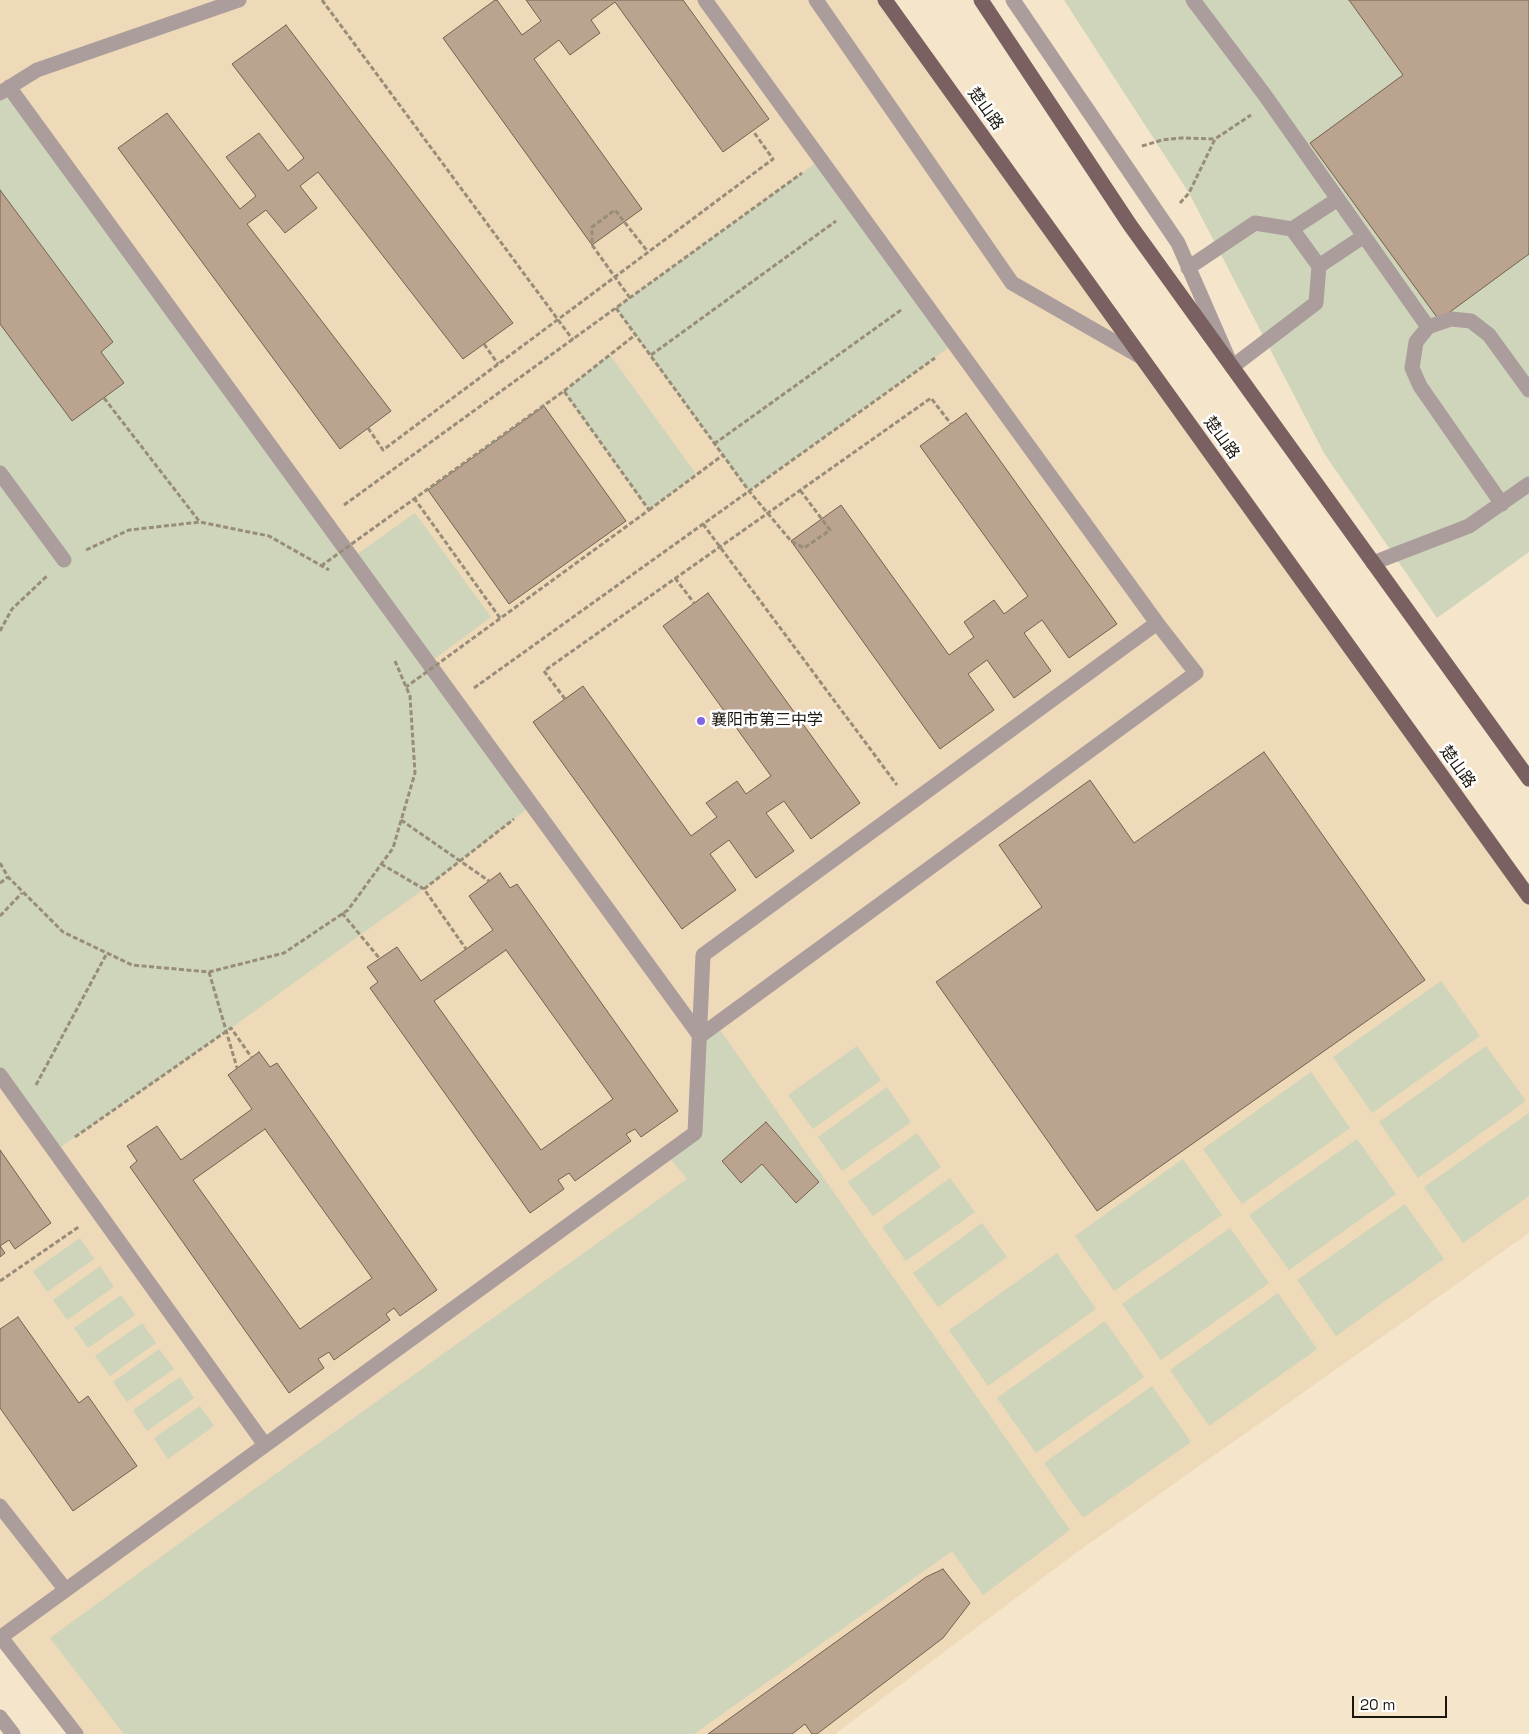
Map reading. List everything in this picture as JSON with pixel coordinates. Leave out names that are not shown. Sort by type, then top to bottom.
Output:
[{"type":"main road","name":"楚山路","points":[[885,0],[1529,897]]},
{"type":"main road","points":[[981,0],[1130,225],[1529,779]]},
{"type":"street","points":[[239,0],[37,70],[5,90],[324,520],[700,1036]]},
{"type":"street","points":[[700,1036],[1196,673],[1157,623],[705,0]]},
{"type":"street","points":[[816,0],[1012,283],[1141,356]]},
{"type":"street","points":[[1013,0],[1178,243],[1188,268],[1232,367],[1316,303],[1319,266],[1292,229],[1255,222],[1188,268]]},
{"type":"street","points":[[1193,0],[1270,103],[1428,328]]},
{"type":"street","points":[[1292,229],[1338,199]]},
{"type":"street","points":[[1319,266],[1364,236]]},
{"type":"street","points":[[1502,504],[1420,386],[1412,368],[1416,342],[1428,328],[1451,319],[1471,321],[1489,335],[1529,390]]},
{"type":"street","points":[[0,473],[64,560]]},
{"type":"street","points":[[1373,563],[1469,526],[1529,484]]},
{"type":"street","points":[[76,1734],[0,1636],[695,1133],[703,955],[1157,623]]},
{"type":"street","points":[[0,1075],[265,1445]]},
{"type":"street","points":[[0,1506],[65,1589]]},
{"type":"street","points":[[0,1717],[13,1734]]},
{"type":"path","points":[[322,0],[572,340]]},
{"type":"path","points":[[1163,222],[1189,193],[1215,139],[1270,103]]},
{"type":"path","points":[[368,428],[383,450],[773,159],[753,131]]},
{"type":"path","points":[[1119,157],[1142,146],[1162,140],[1182,138],[1215,139]]},
{"type":"path","points":[[324,520],[821,159]]},
{"type":"path","points":[[650,355],[856,207]]},
{"type":"path","points":[[630,298],[592,245],[592,227],[615,210],[648,252]]},
{"type":"path","points":[[714,444],[920,296]]},
{"type":"path","points":[[616,308],[749,490],[791,541],[804,548],[830,530],[800,490]]},
{"type":"path","points":[[321,566],[564,391],[635,335]]},
{"type":"path","points":[[456,701],[955,343]]},
{"type":"path","points":[[484,344],[498,364]]},
{"type":"path","points":[[564,391],[649,510]]},
{"type":"path","points":[[104,398],[200,522]]},
{"type":"path","points":[[564,699],[544,671],[931,398],[951,424]]},
{"type":"path","points":[[406,687],[723,455]]},
{"type":"path","points":[[414,498],[500,618]]},
{"type":"path","points":[[129,530],[200,522],[269,536],[332,571]]},
{"type":"path","points":[[703,524],[910,804]]},
{"type":"path","points":[[675,578],[694,604]]},
{"type":"path","points":[[0,864],[8,878],[63,932],[132,965],[209,972],[284,953],[348,910],[393,848],[414,773],[410,696],[395,660]]},
{"type":"path","points":[[424,889],[532,805]]},
{"type":"path","points":[[401,820],[489,881]]},
{"type":"path","points":[[381,864],[424,889],[466,949]]},
{"type":"path","points":[[0,883],[8,878]]},
{"type":"path","points":[[0,916],[22,893]]},
{"type":"path","points":[[342,913],[380,958]]},
{"type":"path","points":[[23,1108],[107,953]]},
{"type":"path","points":[[209,972],[237,1068]]},
{"type":"path","points":[[55,1152],[231,1028],[252,1058]]},
{"type":"path","points":[[0,1281],[98,1213]]},
{"type":"shaded area","name":"襄阳市第三中学","points":[[0,0],[891,0],[1529,897],[1529,1233],[1073,1555],[835,1734],[76,1734],[0,1636]]},
{"type":"green space","points":[[1064,0],[1529,0],[1529,552],[1437,618],[1324,453],[1189,193]]},
{"type":"green space","points":[[9,87],[352,558],[415,513],[491,617],[429,663],[532,805],[424,889],[231,1028],[55,1151],[0,1075],[0,93]]},
{"type":"green space","points":[[821,159],[955,343],[749,491],[616,308]]},
{"type":"green space","points":[[610,355],[696,474],[649,510],[564,391]]},
{"type":"green space","points":[[1441,981],[1480,1036],[1372,1113],[1333,1057]]},
{"type":"green space","points":[[716,1024],[1070,1530],[983,1595],[952,1551],[694,1734],[124,1734],[50,1638],[687,1179],[666,1153],[695,1128],[700,1036]]},
{"type":"green space","points":[[857,1046],[881,1080],[813,1129],[788,1095]]},
{"type":"green space","points":[[1486,1046],[1526,1101],[1418,1178],[1379,1122]]},
{"type":"green space","points":[[1311,1072],[1350,1128],[1242,1204],[1203,1149]]},
{"type":"green space","points":[[887,1087],[911,1122],[842,1171],[818,1137]]},
{"type":"green space","points":[[1529,1113],[1529,1196],[1463,1243],[1424,1187]]},
{"type":"green space","points":[[917,1133],[941,1167],[873,1216],[848,1182]]},
{"type":"green space","points":[[1357,1139],[1396,1194],[1289,1270],[1249,1215]]},
{"type":"green space","points":[[1183,1159],[1222,1215],[1114,1291],[1075,1236]]},
{"type":"green space","points":[[950,1178],[975,1212],[906,1261],[882,1227]]},
{"type":"green space","points":[[1405,1204],[1444,1259],[1336,1336],[1297,1280]]},
{"type":"green space","points":[[982,1223],[1007,1257],[938,1307],[913,1273]]},
{"type":"green space","points":[[1230,1228],[1269,1283],[1161,1360],[1122,1304]]},
{"type":"green space","points":[[80,1238],[94,1259],[47,1292],[33,1271]]},
{"type":"green space","points":[[1057,1253],[1096,1309],[988,1386],[949,1330]]},
{"type":"green space","points":[[100,1266],[114,1287],[67,1320],[53,1300]]},
{"type":"green space","points":[[1278,1293],[1317,1349],[1209,1426],[1170,1370]]},
{"type":"green space","points":[[121,1295],[135,1315],[88,1348],[74,1328]]},
{"type":"green space","points":[[1105,1321],[1144,1377],[1036,1453],[997,1398]]},
{"type":"green space","points":[[142,1323],[156,1343],[110,1376],[95,1356]]},
{"type":"green space","points":[[159,1349],[174,1369],[127,1402],[113,1382]]},
{"type":"green space","points":[[180,1377],[194,1398],[147,1431],[133,1410]]},
{"type":"green space","points":[[1152,1386],[1191,1442],[1083,1518],[1044,1463]]},
{"type":"green space","points":[[200,1406],[214,1426],[168,1459],[154,1438]]},
{"type":"building","points":[[497,0],[522,35],[541,21],[526,0],[683,0],[769,119],[723,152],[615,2],[591,20],[600,33],[570,55],[559,40],[534,59],[642,209],[592,245],[443,38]]},
{"type":"building","points":[[1349,0],[1529,0],[1529,254],[1439,320],[1310,143],[1403,75]]},
{"type":"building","points":[[286,25],[513,323],[463,359],[318,172],[300,186],[317,208],[285,233],[266,210],[247,224],[391,411],[340,449],[118,148],[167,113],[240,209],[256,196],[226,157],[259,133],[288,171],[304,158],[232,64]]},
{"type":"building","points":[[0,190],[113,342],[101,352],[124,383],[72,421],[0,324]]},
{"type":"building","points":[[544,406],[626,521],[509,604],[428,490]]},
{"type":"building","points":[[966,413],[1117,624],[1069,658],[1042,620],[1024,633],[1051,671],[1014,698],[987,660],[968,674],[994,710],[940,749],[791,541],[841,505],[949,655],[974,637],[964,622],[994,600],[1004,614],[1028,596],[920,446]]},
{"type":"building","points":[[708,593],[860,803],[811,839],[784,801],[766,813],[794,851],[756,878],[729,840],[710,854],[736,890],[682,929],[533,722],[583,686],[691,836],[717,817],[706,803],[737,781],[746,794],[771,776],[663,626]]},
{"type":"building","points":[[1264,752],[1425,980],[1097,1211],[936,982],[1042,907],[999,845],[1090,780],[1134,843]]},
{"type":"building","points":[[500,873],[510,888],[517,884],[678,1111],[641,1137],[635,1129],[626,1134],[631,1141],[575,1181],[569,1173],[558,1180],[564,1189],[530,1213],[370,988],[378,982],[367,967],[397,947],[421,981],[493,930],[469,896]],"holes":[[[506,950],[613,1099],[541,1150],[434,1001]]]},
{"type":"building","points":[[259,1052],[270,1067],[277,1063],[437,1290],[400,1316],[394,1308],[386,1314],[390,1320],[334,1360],[329,1352],[318,1359],[324,1368],[289,1393],[130,1167],[137,1161],[127,1146],[157,1126],[181,1160],[252,1109],[228,1075]],"holes":[[[265,1129],[372,1278],[300,1329],[193,1180]]]},
{"type":"building","points":[[766,1122],[819,1182],[796,1203],[762,1164],[741,1183],[722,1161]]},
{"type":"building","points":[[0,1150],[51,1223],[15,1249],[9,1240],[0,1246]]},
{"type":"building","points":[[0,1246],[5,1253],[0,1257]]},
{"type":"building","points":[[18,1317],[79,1403],[88,1396],[137,1466],[73,1511],[0,1408],[0,1329]]},
{"type":"building","points":[[943,1569],[970,1603],[943,1638],[817,1734],[812,1734],[805,1724],[792,1734],[708,1734],[926,1577]]},
{"type":"place","name":"襄阳市第三中学","points":[[701,721]]}]
